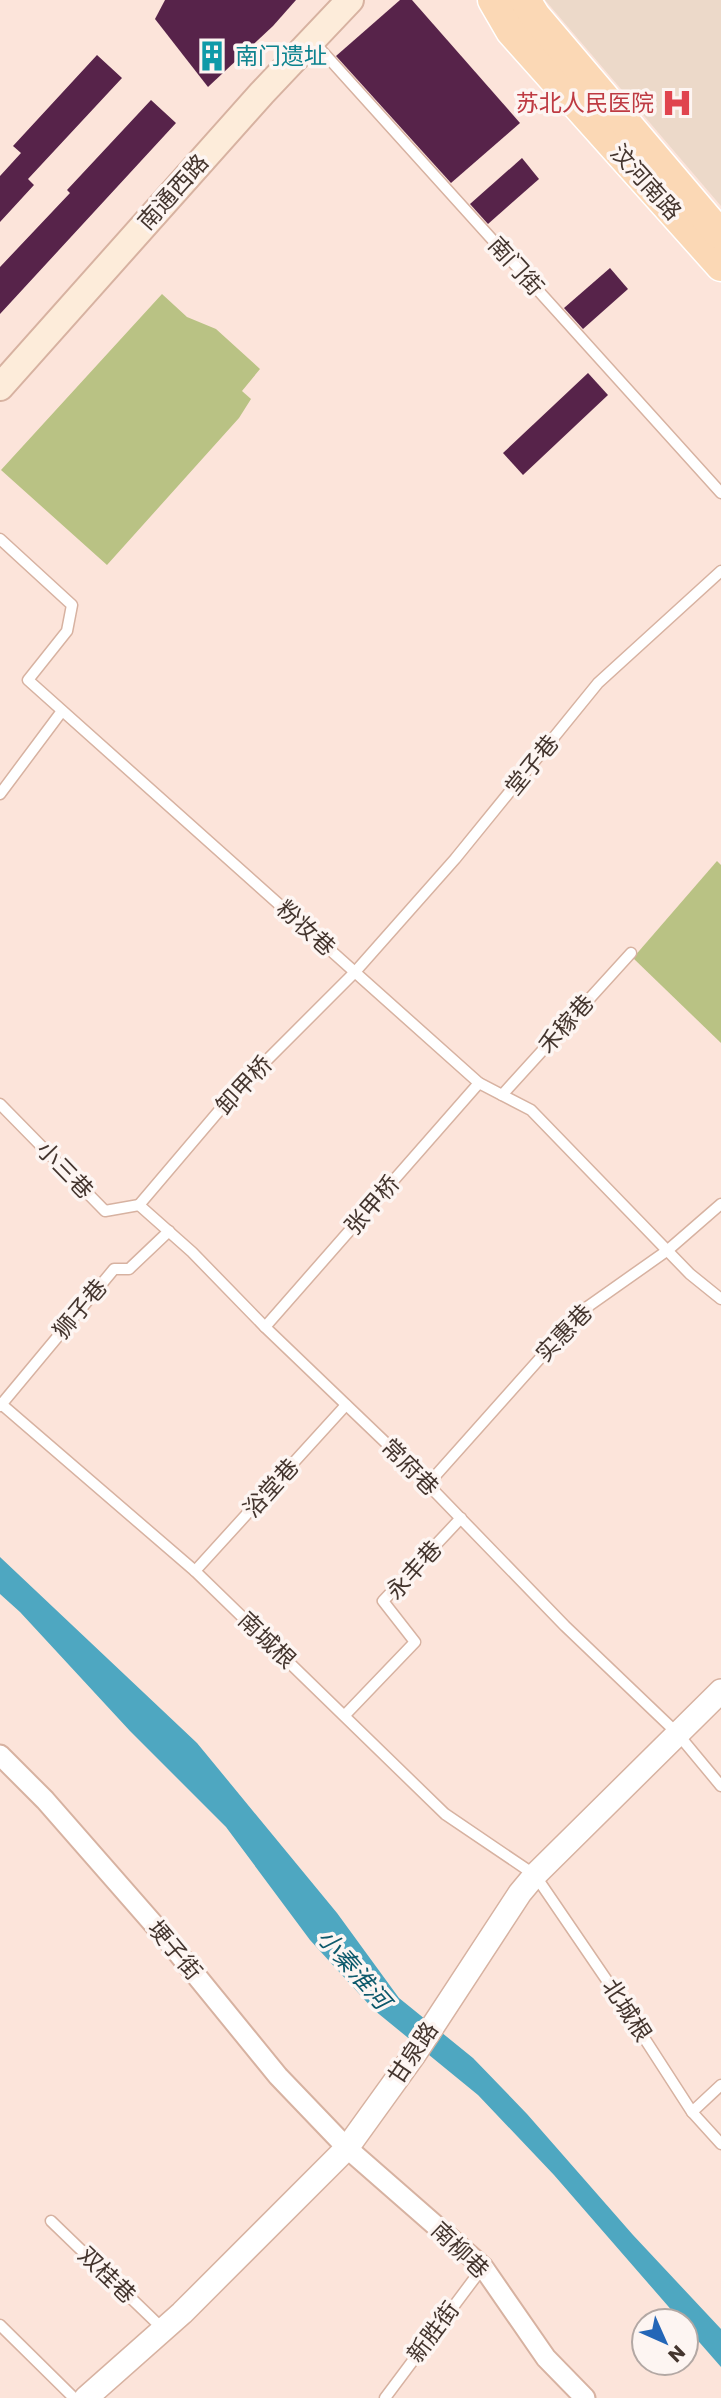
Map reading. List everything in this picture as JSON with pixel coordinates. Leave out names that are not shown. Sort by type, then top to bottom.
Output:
[{"type":"main road","name":"南通西路","points":[[0,362],[325,0]]},
{"type":"main road","name":"南通西路","points":[[0,387],[262,93],[350,0]]},
{"type":"main road","name":"汶河南路","points":[[493,0],[511,31],[721,266]]},
{"type":"main road","name":"汶河南路","points":[[525,0],[535,16],[721,236]]},
{"type":"street","name":"甘泉路","points":[[86,2398],[163,2330],[347,2148],[414,2055],[520,1893],[721,1691]]},
{"type":"street","name":"埂子街","points":[[0,1755],[45,1800],[164,1936],[278,2076],[347,2148]]},
{"type":"street","name":"南柳巷","points":[[347,2148],[483,2267],[546,2358],[584,2398]]},
{"type":"lane","name":"南门街","points":[[312,40],[721,493]]},
{"type":"lane","name":"粉妆巷","points":[[0,539],[72,605],[67,631],[28,680],[479,1083],[531,1110],[668,1251],[721,1299]]},
{"type":"lane","name":"堂子巷","points":[[355,972],[455,859],[598,683],[721,571]]},
{"type":"lane","points":[[0,794],[62,710]]},
{"type":"lane","name":"禾稼巷","points":[[502,1095],[631,953]]},
{"type":"lane","name":"卸甲桥","points":[[139,1205],[235,1092],[355,972]]},
{"type":"lane","name":"张甲桥","points":[[265,1327],[479,1083]]},
{"type":"lane","name":"小三巷","points":[[0,1104],[105,1211],[139,1205]]},
{"type":"lane","name":"实惠巷","points":[[428,1484],[583,1310],[668,1251],[721,1204]]},
{"type":"lane","name":"常府巷","points":[[139,1205],[169,1231],[428,1484],[565,1626],[677,1733],[721,1786]]},
{"type":"lane","name":"狮子巷","points":[[0,1404],[114,1269],[129,1269],[169,1231]]},
{"type":"lane","name":"南城根","points":[[0,1404],[195,1571],[445,1814],[535,1875]]},
{"type":"lane","name":"浴堂巷","points":[[195,1571],[346,1405]]},
{"type":"lane","name":"永丰巷","points":[[345,1715],[415,1642],[383,1601],[461,1518]]},
{"type":"lane","name":"北城根","points":[[535,1875],[692,2112],[721,2144]]},
{"type":"lane","points":[[692,2112],[721,2085]]},
{"type":"lane","name":"双桂巷","points":[[51,2221],[163,2330]]},
{"type":"lane","name":"新胜街","points":[[385,2398],[483,2267]]},
{"type":"lane","points":[[0,2325],[74,2398]]},
{"type":"shaded area","name":"苏北人民医院","points":[[545,0],[721,0],[721,206]]},
{"type":"green space","points":[[162,294],[187,317],[216,329],[260,369],[242,391],[251,399],[239,418],[107,565],[1,470]]},
{"type":"green space","points":[[717,861],[721,865],[721,1043],[633,958]]},
{"type":"water","name":"小秦淮河","points":[[0,1557],[197,1743],[337,1913],[399,1998],[473,2058],[721,2329],[721,2367],[700,2343],[700,2307],[669,2307],[554,2175],[478,2095],[374,2010],[310,1940],[226,1827],[0,1594]]},
{"type":"building","name":"南门遗址","points":[[165,0],[296,0],[273,26],[208,87],[155,19]]},
{"type":"building","points":[[400,0],[412,0],[520,123],[451,183],[336,56]]},
{"type":"building","points":[[97,55],[122,78],[28,179],[34,185],[0,222],[0,176],[21,153],[13,146]]},
{"type":"building","points":[[151,100],[176,123],[0,314],[0,267],[70,193],[67,190]]},
{"type":"building","points":[[522,158],[539,179],[488,224],[470,204]]},
{"type":"building","points":[[610,268],[628,289],[583,329],[564,308]]},
{"type":"building","points":[[588,373],[608,395],[523,475],[503,453]]},
{"type":"place","name":"南门遗址","points":[[212,56]]},
{"type":"place","name":"苏北人民医院","points":[[677,103]]}]
